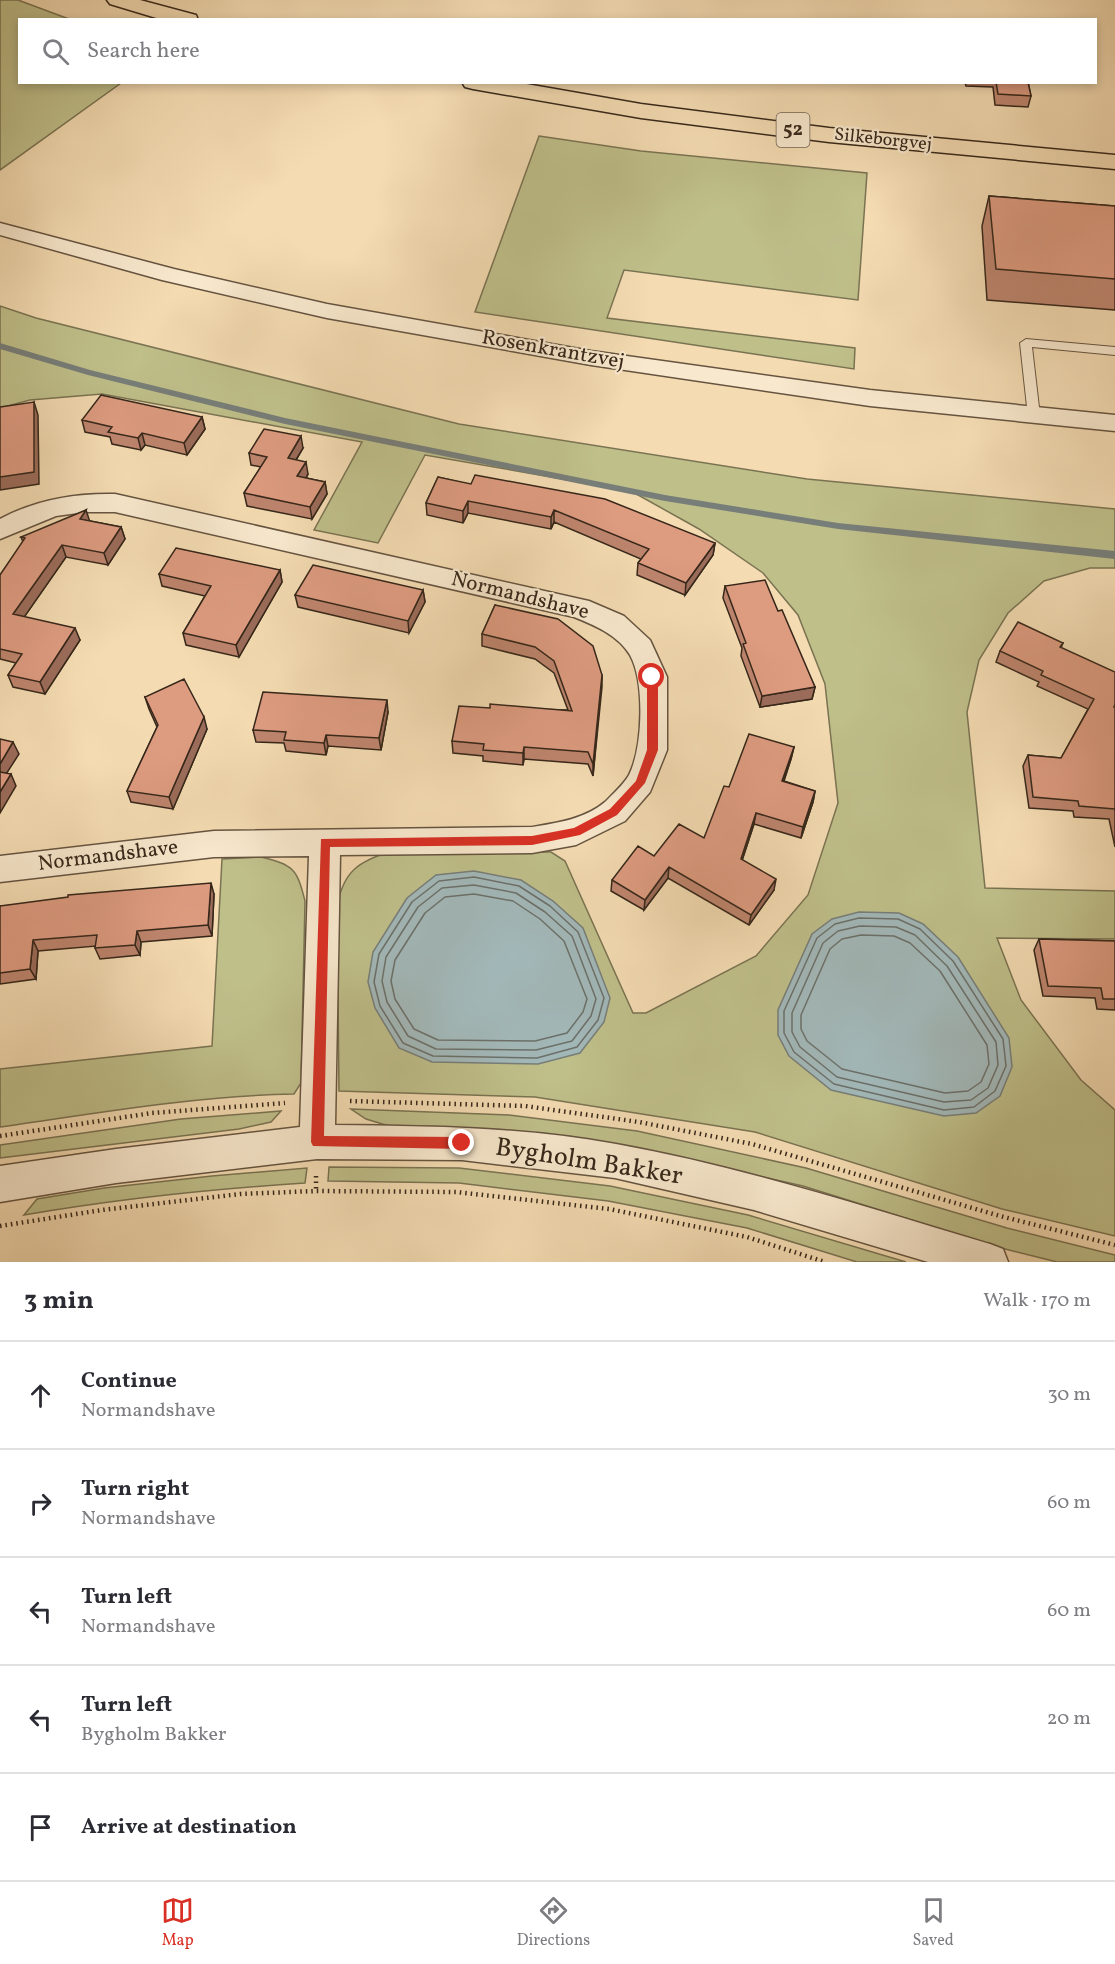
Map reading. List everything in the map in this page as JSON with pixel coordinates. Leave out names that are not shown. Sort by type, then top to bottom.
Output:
[{"type":"main road","points":[[117,0],[181,18]]},
{"type":"main road","name":"Silkeborgvej","points":[[486,84],[641,111],[805,132],[1115,162]]},
{"type":"street","name":"Rosenkrantzvej","points":[[0,229],[170,275],[350,315],[591,358],[870,398],[1115,423]]},
{"type":"street","name":"Normandshave","points":[[0,530],[21,518],[52,507],[84,502],[115,503],[580,608],[614,623],[640,647],[652,677],[652,750],[640,783],[614,812],[576,832],[532,840],[214,844],[0,869]]},
{"type":"street","points":[[317,1142],[325,842]]},
{"type":"street","name":"Bygholm Bakker","points":[[0,1184],[116,1166],[317,1142],[462,1143],[615,1161],[754,1192],[990,1262]]},
{"type":"lane","points":[[1034,416],[1026,343],[1115,351]]},
{"type":"path","points":[[0,1226],[102,1210],[240,1194],[316,1191],[456,1192],[609,1209],[747,1237],[825,1262]]},
{"type":"green space","points":[[0,0],[18,0],[66,18],[18,18],[18,84],[120,84],[0,170]]},
{"type":"green space","points":[[539,136],[641,151],[867,173],[858,300],[624,270],[607,318],[855,348],[854,369],[475,312]]},
{"type":"green space","points":[[0,306],[36,318],[459,424],[807,479],[1115,509],[1115,568],[1090,568],[1044,581],[1008,613],[979,660],[967,712],[985,888],[1115,891],[1115,939],[997,938],[1021,1000],[1081,1080],[1115,1110],[1115,1236],[1002,1209],[755,1132],[535,1097],[339,1091],[337,907],[343,884],[354,869],[370,859],[392,851],[551,852],[565,861],[633,1013],[646,1013],[756,956],[808,895],[838,803],[825,684],[798,615],[763,573],[699,529],[631,491],[425,455],[378,543],[314,530],[362,442],[102,394],[30,400],[0,408]]},
{"type":"green space","points":[[261,857],[281,863],[292,870],[299,882],[305,901],[301,1083],[294,1094],[183,1102],[0,1127],[0,1069],[212,1046],[222,859]]},
{"type":"green space","points":[[351,1109],[509,1115],[637,1131],[806,1168],[1007,1228],[1115,1255],[1115,1262],[1057,1262],[1001,1248],[803,1186],[633,1148],[511,1131],[389,1126],[366,1119]]},
{"type":"green space","points":[[281,1111],[271,1122],[239,1129],[0,1158],[0,1145],[181,1119]]},
{"type":"green space","points":[[329,1167],[459,1168],[610,1186],[748,1215],[906,1262],[857,1262],[747,1228],[608,1201],[459,1183],[328,1181]]},
{"type":"green space","points":[[307,1168],[305,1183],[164,1195],[24,1215],[37,1199],[104,1188]]},
{"type":"water","points":[[474,871],[521,880],[553,901],[583,928],[610,998],[604,1022],[580,1053],[538,1064],[432,1062],[399,1048],[375,1008],[368,982],[373,952],[407,898],[436,875]]},
{"type":"water","points":[[859,912],[899,913],[923,924],[958,957],[1009,1038],[1012,1067],[1000,1096],[976,1113],[944,1116],[831,1090],[789,1056],[778,1035],[778,1010],[812,934],[832,919]]},
{"type":"building","points":[[996,84],[1028,84],[1031,96],[998,94]]},
{"type":"building","points":[[989,196],[1115,206],[1115,279],[996,269]]},
{"type":"building","points":[[101,395],[202,417],[184,443],[142,433],[138,438],[108,432],[112,427],[82,420]]},
{"type":"building","points":[[34,402],[34,472],[0,477],[0,407]]},
{"type":"building","points":[[264,429],[301,436],[288,458],[306,462],[297,476],[325,482],[310,507],[244,493],[267,457],[249,453]]},
{"type":"building","points":[[475,475],[605,499],[715,543],[686,583],[638,563],[649,549],[554,510],[551,517],[468,501],[463,511],[426,503],[438,477],[471,484]]},
{"type":"building","points":[[86,510],[80,519],[121,527],[104,553],[62,545],[13,614],[75,628],[40,682],[8,675],[22,654],[0,649],[0,575],[25,538],[21,537]]},
{"type":"building","points":[[176,548],[280,570],[236,645],[183,633],[211,586],[159,574]]},
{"type":"building","points":[[313,565],[423,590],[408,621],[295,595]]},
{"type":"building","points":[[765,580],[778,611],[782,610],[815,687],[762,696],[725,586]]},
{"type":"building","points":[[495,605],[558,619],[593,646],[602,675],[593,764],[588,752],[524,747],[523,753],[483,750],[484,744],[452,741],[459,706],[490,708],[490,704],[572,711],[554,661],[535,647],[482,634]]},
{"type":"building","points":[[1018,622],[1063,643],[1060,647],[1115,672],[1115,809],[1079,806],[1078,801],[1033,797],[1028,755],[1061,758],[1094,699],[1041,675],[1043,671],[1000,651]]},
{"type":"building","points":[[184,679],[204,717],[169,797],[127,791],[158,725],[145,697]]},
{"type":"building","points":[[263,692],[387,700],[379,738],[326,735],[324,743],[284,740],[286,732],[253,730]]},
{"type":"building","points":[[749,734],[794,747],[782,781],[815,791],[803,827],[756,813],[741,859],[776,879],[751,915],[669,867],[645,900],[612,880],[638,846],[654,856],[679,824],[704,838],[724,786],[729,787]]},
{"type":"building","points":[[0,739],[13,742],[0,764]]},
{"type":"building","points":[[0,772],[11,774],[0,792]]},
{"type":"building","points":[[211,883],[208,925],[137,931],[135,945],[95,948],[97,935],[33,940],[30,969],[0,973],[0,906],[68,897],[68,895]]},
{"type":"building","points":[[1039,939],[1115,941],[1115,999],[1103,999],[1101,988],[1048,986]]},
{"type":"waterway","points":[[0,346],[88,372],[285,421],[665,498],[838,526],[1115,555]]},
{"type":"route","points":[[462,1143],[317,1142],[325,842],[532,840],[576,832],[614,812],[640,783],[652,750],[652,677]]}]
